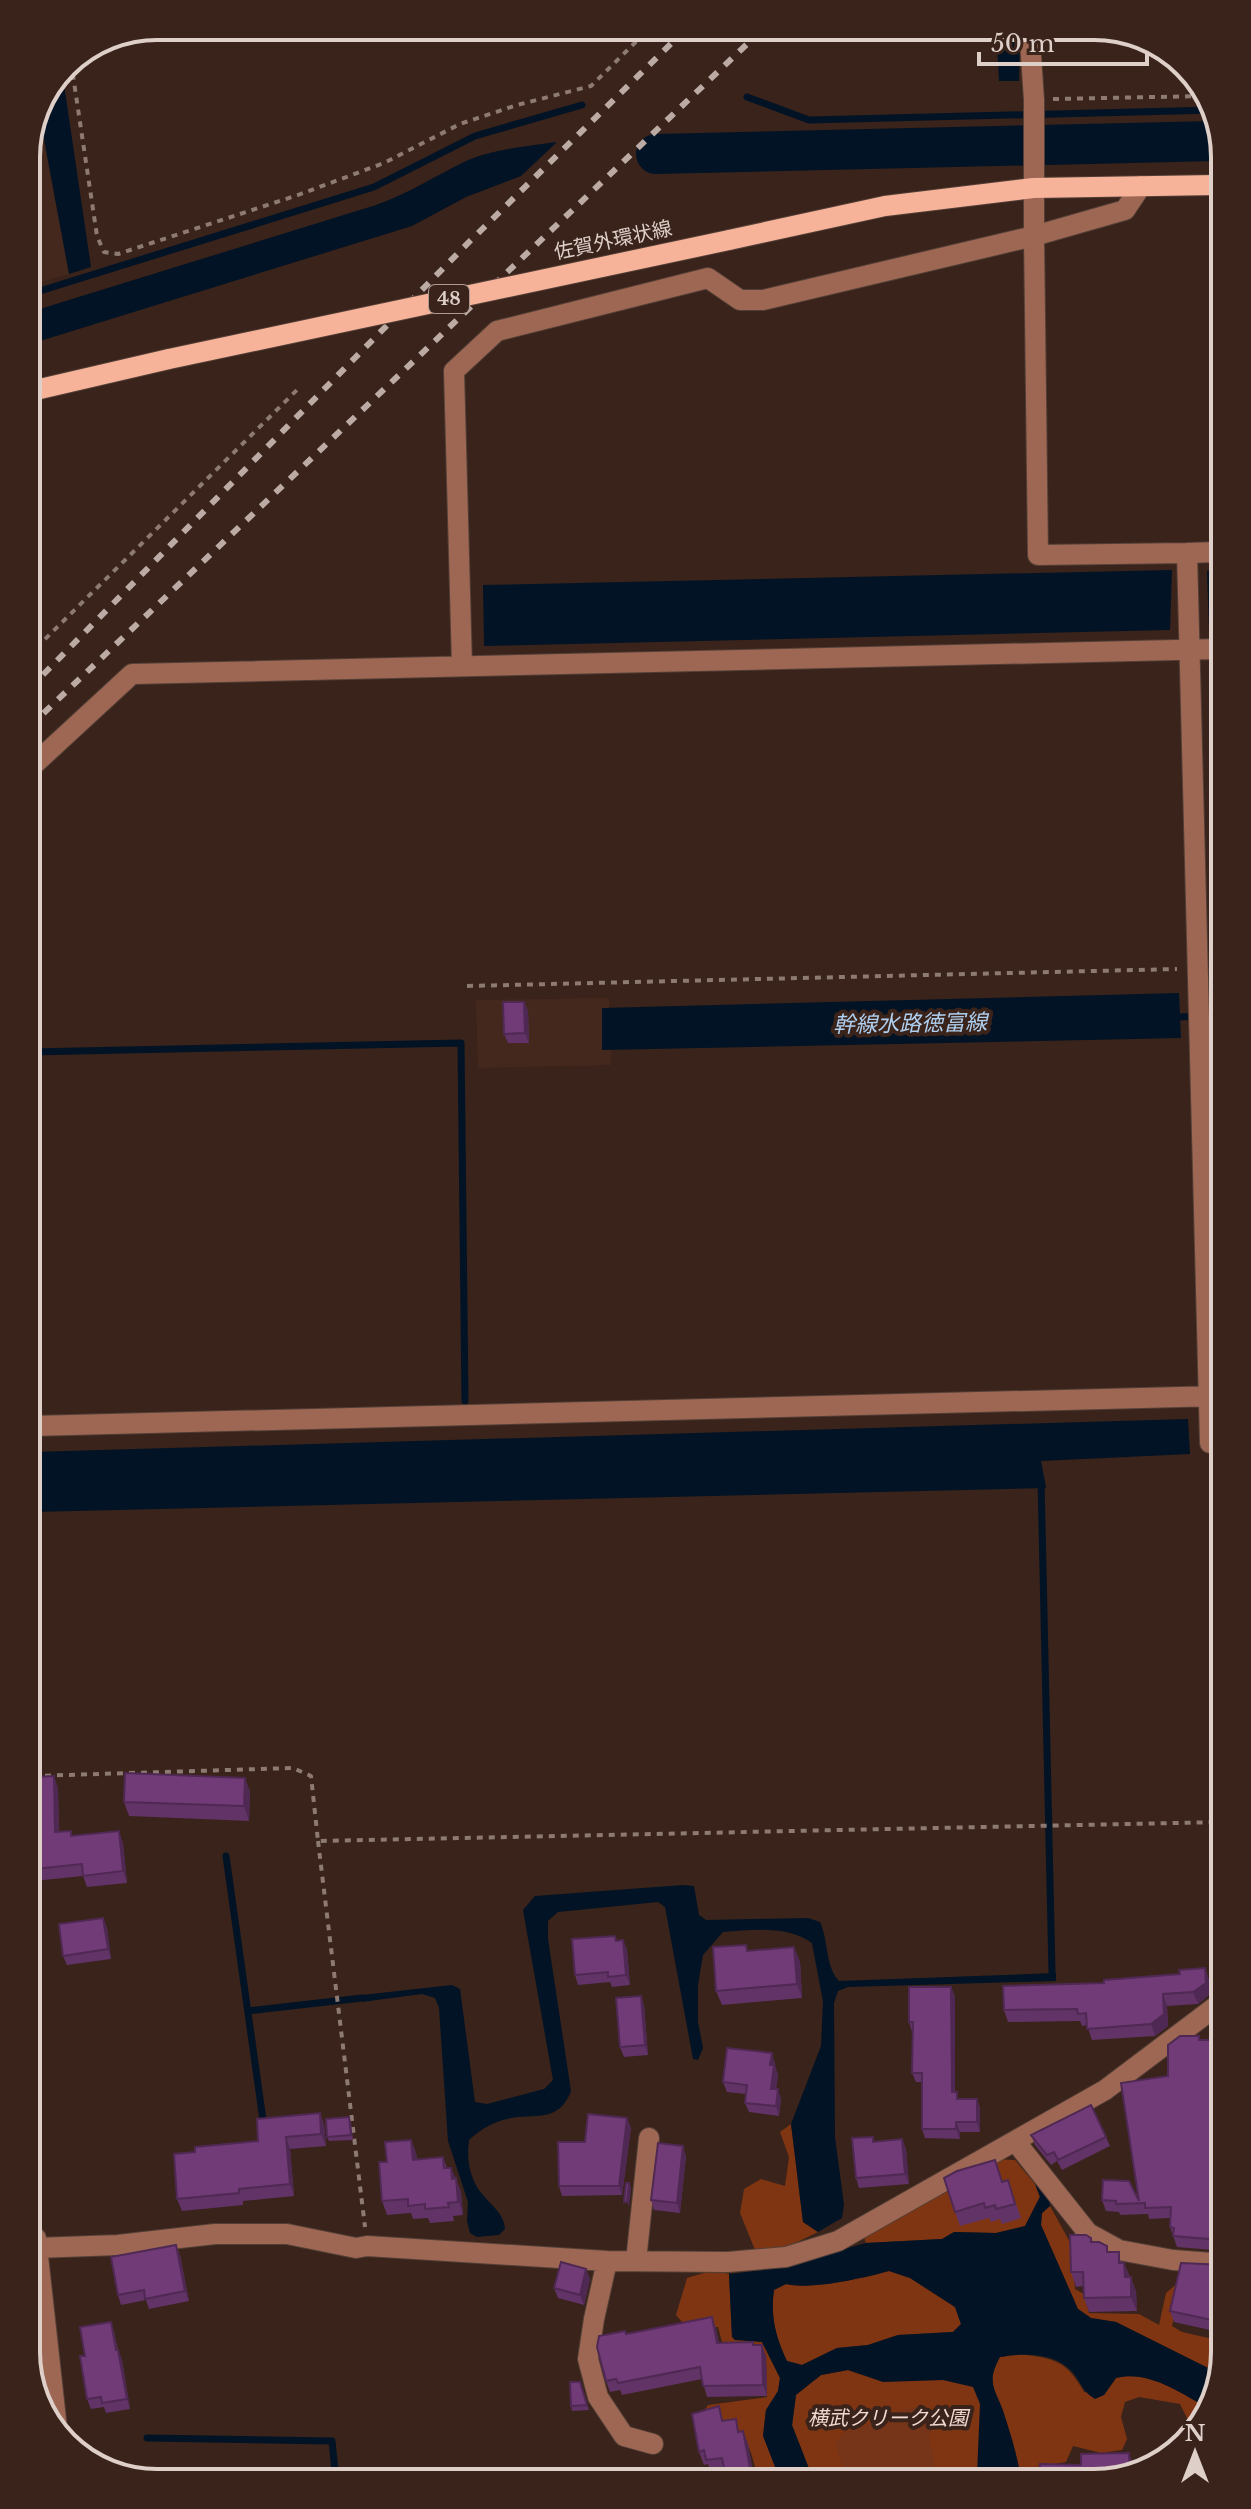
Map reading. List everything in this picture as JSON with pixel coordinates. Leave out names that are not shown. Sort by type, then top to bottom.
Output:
[{"type":"main road","name":"佐賀外環状線","points":[[40,389],[885,206],[1033,188],[1211,185]]},
{"type":"street","points":[[1030,40],[1034,100],[1038,555],[1211,552]]},
{"type":"street","points":[[462,666],[454,371],[497,331],[708,278],[740,300],[763,300],[1034,236],[1125,210],[1141,186]]},
{"type":"street","points":[[1187,553],[1197,969],[1211,1302]]},
{"type":"street","points":[[40,759],[132,674],[1211,649]]},
{"type":"street","points":[[40,1426],[1211,1396]]},
{"type":"street","points":[[1210,1443],[1211,1413]]},
{"type":"street","points":[[40,2244],[118,2245],[215,2234],[287,2234],[356,2248],[367,2246],[607,2261],[728,2262],[786,2257],[838,2241],[1105,2090],[1211,2010]]},
{"type":"street","points":[[636,2261],[649,2138]]},
{"type":"street","points":[[1015,2141],[1088,2233],[1119,2250],[1211,2263]]},
{"type":"street","points":[[607,2261],[588,2359],[598,2397],[624,2436],[653,2444]]},
{"type":"street","points":[[40,2279],[55,2408]]},
{"type":"path","points":[[73,75],[97,236],[104,252],[118,254],[298,195],[384,163],[460,124],[591,86],[638,40]]},
{"type":"path","points":[[1034,100],[1193,96]]},
{"type":"path","points":[[40,644],[301,386]]},
{"type":"path","points":[[467,986],[1197,969]]},
{"type":"path","points":[[1210,1443],[1211,1451]]},
{"type":"path","points":[[40,1776],[293,1768],[311,1776],[367,2246]]},
{"type":"path","points":[[318,1841],[1211,1822]]},
{"type":"shaded area","points":[[42,133],[69,274],[40,282]]},
{"type":"shaded area","points":[[609,998],[611,1065],[478,1068],[476,1000]]},
{"type":"shaded area","points":[[791,2124],[803,2222],[818,2232],[783,2249],[755,2250],[740,2213],[744,2189],[761,2179],[785,2186],[789,2157],[780,2132]]},
{"type":"shaded area","points":[[997,2159],[1015,2160],[1035,2184],[1040,2196],[1025,2226],[996,2233],[954,2232],[942,2239],[866,2243],[863,2234]]},
{"type":"shaded area","points":[[1050,2206],[1071,2244],[1075,2289],[1084,2294],[1089,2313],[1139,2314],[1159,2325],[1166,2293],[1174,2286],[1181,2288],[1172,2326],[1182,2332],[1211,2339],[1210,2367],[1116,2322],[1091,2318],[1078,2309],[1041,2225],[1042,2213]]},
{"type":"shaded area","points":[[714,2270],[729,2274],[732,2337],[762,2342],[780,2378],[778,2391],[766,2410],[763,2435],[776,2469],[756,2469],[742,2435],[702,2414],[708,2405],[767,2397],[766,2355],[758,2352],[725,2353],[718,2327],[688,2329],[676,2315],[687,2278]]},
{"type":"shaded area","points":[[889,2271],[910,2278],[955,2307],[961,2324],[953,2332],[898,2335],[868,2345],[837,2348],[802,2365],[787,2361],[775,2327],[774,2290],[786,2284],[823,2284]]},
{"type":"shaded area","points":[[1020,2354],[1065,2367],[1084,2392],[1104,2395],[1116,2378],[1140,2377],[1199,2403],[1193,2413],[1184,2413],[1180,2404],[1139,2397],[1125,2402],[1121,2417],[1127,2439],[1122,2450],[1101,2453],[1073,2446],[1066,2462],[1039,2469],[1019,2469],[1012,2438],[994,2388],[995,2367],[1000,2357]]},
{"type":"shaded area","points":[[848,2370],[883,2382],[943,2380],[974,2387],[980,2404],[977,2469],[932,2469],[935,2464],[929,2438],[934,2418],[922,2406],[894,2412],[843,2432],[835,2444],[844,2469],[809,2469],[792,2426],[796,2395],[821,2375]]},
{"type":"green space","name":"横武クリーク公園","points":[[970,2364],[997,2469],[796,2469],[797,2381]]},
{"type":"water","points":[[997,40],[1020,40],[1019,81],[999,81]]},
{"type":"water","points":[[64,86],[91,267],[69,274],[43,132],[49,112]]},
{"type":"water","points":[[557,142],[521,176],[466,197],[412,226],[40,341],[40,309],[376,205],[466,161],[511,148]]},
{"type":"water","points":[[1172,570],[1170,630],[484,646],[483,585]]},
{"type":"water","points":[[1207,571],[1211,571],[1211,631],[1209,631]]},
{"type":"water","points":[[1179,993],[1181,1038],[602,1050],[602,1008]]},
{"type":"water","points":[[1188,1419],[1190,1454],[1041,1461],[1046,1488],[40,1512],[40,1452]]},
{"type":"water","points":[[694,1886],[699,1915],[706,1920],[808,1918],[820,1922],[831,1968],[839,1981],[1056,1973],[1056,1981],[848,1987],[838,1991],[834,2003],[835,2137],[844,2205],[842,2218],[818,2232],[803,2222],[791,2124],[821,2046],[823,2002],[812,1943],[780,1931],[723,1932],[703,1955],[698,1985],[698,2022],[703,2048],[698,2060],[693,2059],[665,1907],[658,1902],[558,1912],[548,1921],[548,1939],[571,2091],[566,2102],[552,2113],[501,2121],[486,2127],[469,2140],[473,2179],[501,2216],[505,2229],[499,2235],[477,2237],[470,2233],[468,2202],[448,2141],[439,2008],[435,1998],[422,1994],[362,2002],[362,1995],[452,1985],[460,1989],[475,2102],[487,2104],[544,2089],[553,2080],[523,1910],[535,1896]]},
{"type":"water","points":[[1035,2184],[1049,2200],[1050,2206],[1042,2213],[1041,2225],[1078,2309],[1091,2318],[1116,2322],[1206,2367],[1209,2370],[1199,2403],[1164,2384],[1128,2376],[1116,2378],[1104,2395],[1095,2399],[1059,2362],[1029,2355],[1000,2357],[993,2375],[994,2388],[1012,2438],[1019,2469],[977,2469],[980,2404],[973,2387],[943,2380],[883,2382],[848,2370],[821,2375],[796,2395],[792,2425],[809,2469],[776,2469],[763,2436],[766,2410],[778,2391],[780,2378],[762,2342],[735,2340],[732,2337],[729,2274],[773,2269],[866,2243],[942,2239],[954,2232],[996,2233],[1025,2226],[1040,2197]],"holes":[[[889,2271],[910,2278],[955,2307],[961,2324],[953,2332],[898,2335],[868,2345],[837,2348],[802,2365],[787,2361],[775,2327],[773,2309],[774,2290],[786,2284],[823,2284]]]},
{"type":"building","points":[[503,1002],[524,1002],[525,1033],[504,1034]]},
{"type":"building","points":[[125,1773],[245,1778],[244,1806],[124,1802]]},
{"type":"building","points":[[54,1776],[55,1832],[71,1831],[71,1836],[119,1831],[123,1871],[83,1876],[82,1864],[40,1868],[40,1777]]},
{"type":"building","points":[[103,1918],[108,1949],[63,1956],[59,1924]]},
{"type":"building","points":[[615,1936],[616,1941],[623,1940],[626,1975],[608,1977],[608,1972],[575,1975],[572,1939]]},
{"type":"building","points":[[746,1945],[747,1951],[794,1947],[797,1984],[716,1991],[713,1947]]},
{"type":"building","points":[[1205,1968],[1206,1983],[1193,1992],[1163,1994],[1164,2014],[1151,2024],[1087,2029],[1086,2013],[1078,2014],[1077,2009],[1004,2010],[1003,1986],[1104,1983],[1104,1980],[1180,1974],[1179,1970]]},
{"type":"building","points":[[909,1987],[951,1987],[952,2092],[957,2092],[957,2099],[977,2099],[977,2122],[956,2122],[956,2129],[922,2129],[922,2073],[912,2073],[913,2022],[909,2022]]},
{"type":"building","points":[[641,1996],[645,2045],[620,2047],[616,1998]]},
{"type":"building","points":[[1180,2036],[1199,2036],[1199,2040],[1211,2040],[1211,2239],[1173,2236],[1171,2207],[1145,2208],[1145,2203],[1116,2204],[1116,2201],[1102,2200],[1103,2180],[1129,2181],[1139,2201],[1121,2083],[1168,2076],[1168,2045]]},
{"type":"building","points":[[727,2048],[772,2053],[771,2089],[778,2089],[776,2106],[745,2103],[747,2085],[723,2082]]},
{"type":"building","points":[[1091,2105],[1106,2137],[1058,2160],[1054,2152],[1047,2155],[1031,2135]]},
{"type":"building","points":[[320,2113],[321,2134],[286,2137],[290,2184],[177,2199],[174,2154],[195,2152],[195,2147],[258,2141],[257,2119]]},
{"type":"building","points":[[588,2114],[627,2118],[619,2186],[559,2186],[558,2142],[585,2142]]},
{"type":"building","points":[[349,2117],[351,2135],[327,2137],[326,2119]]},
{"type":"building","points":[[873,2137],[873,2142],[902,2139],[905,2174],[856,2178],[852,2138]]},
{"type":"building","points":[[411,2140],[413,2160],[443,2157],[444,2168],[451,2168],[452,2179],[456,2178],[458,2202],[448,2203],[449,2207],[425,2209],[425,2204],[408,2206],[408,2199],[382,2201],[379,2162],[387,2162],[385,2142]]},
{"type":"building","points":[[658,2143],[683,2146],[677,2203],[651,2200]]},
{"type":"building","points":[[995,2160],[1002,2182],[1008,2180],[1015,2204],[996,2209],[995,2205],[985,2208],[984,2203],[955,2212],[944,2178]]},
{"type":"building","points":[[626,2183],[629,2183],[627,2202],[624,2202]]},
{"type":"building","points":[[1070,2235],[1086,2235],[1091,2242],[1107,2246],[1107,2252],[1119,2252],[1119,2263],[1124,2263],[1125,2277],[1131,2277],[1131,2297],[1084,2298],[1083,2272],[1071,2272]]},
{"type":"building","points":[[176,2245],[185,2291],[145,2299],[144,2290],[118,2295],[111,2257]]},
{"type":"building","points":[[561,2262],[586,2269],[580,2295],[554,2288]]},
{"type":"building","points":[[1181,2263],[1211,2264],[1211,2320],[1170,2311]]},
{"type":"building","points":[[712,2317],[717,2343],[753,2342],[753,2345],[762,2345],[763,2385],[703,2386],[700,2367],[618,2383],[616,2379],[606,2381],[597,2347],[599,2336],[625,2331],[626,2334]]},
{"type":"building","points":[[111,2322],[127,2399],[102,2403],[101,2397],[87,2399],[80,2356],[85,2356],[80,2327]]},
{"type":"building","points":[[570,2382],[580,2382],[587,2405],[571,2406]]},
{"type":"building","points":[[719,2406],[722,2421],[736,2419],[738,2432],[743,2431],[750,2469],[724,2469],[722,2458],[706,2460],[704,2450],[699,2452],[692,2414]]},
{"type":"building","points":[[1129,2453],[1130,2463],[1094,2469],[1040,2469],[1040,2464],[1081,2465],[1081,2454]]},
{"type":"waterway","points":[[747,97],[809,120],[1201,110]]},
{"type":"waterway","points":[[40,291],[374,187],[475,136],[582,105]]},
{"type":"waterway","points":[[656,154],[1210,141]]},
{"type":"waterway","name":"幹線水路徳富線","points":[[1172,1017],[1211,1016]]},
{"type":"waterway","points":[[40,1052],[461,1043],[465,1401]]},
{"type":"waterway","points":[[1041,1480],[1052,1973]]},
{"type":"waterway","points":[[226,1856],[264,2127]]},
{"type":"waterway","points":[[248,2011],[362,1998]]},
{"type":"waterway","points":[[147,2438],[332,2441],[335,2469]]},
{"type":"railway","points":[[40,678],[470,241],[675,40]]},
{"type":"railway","points":[[40,717],[751,40]]}]
